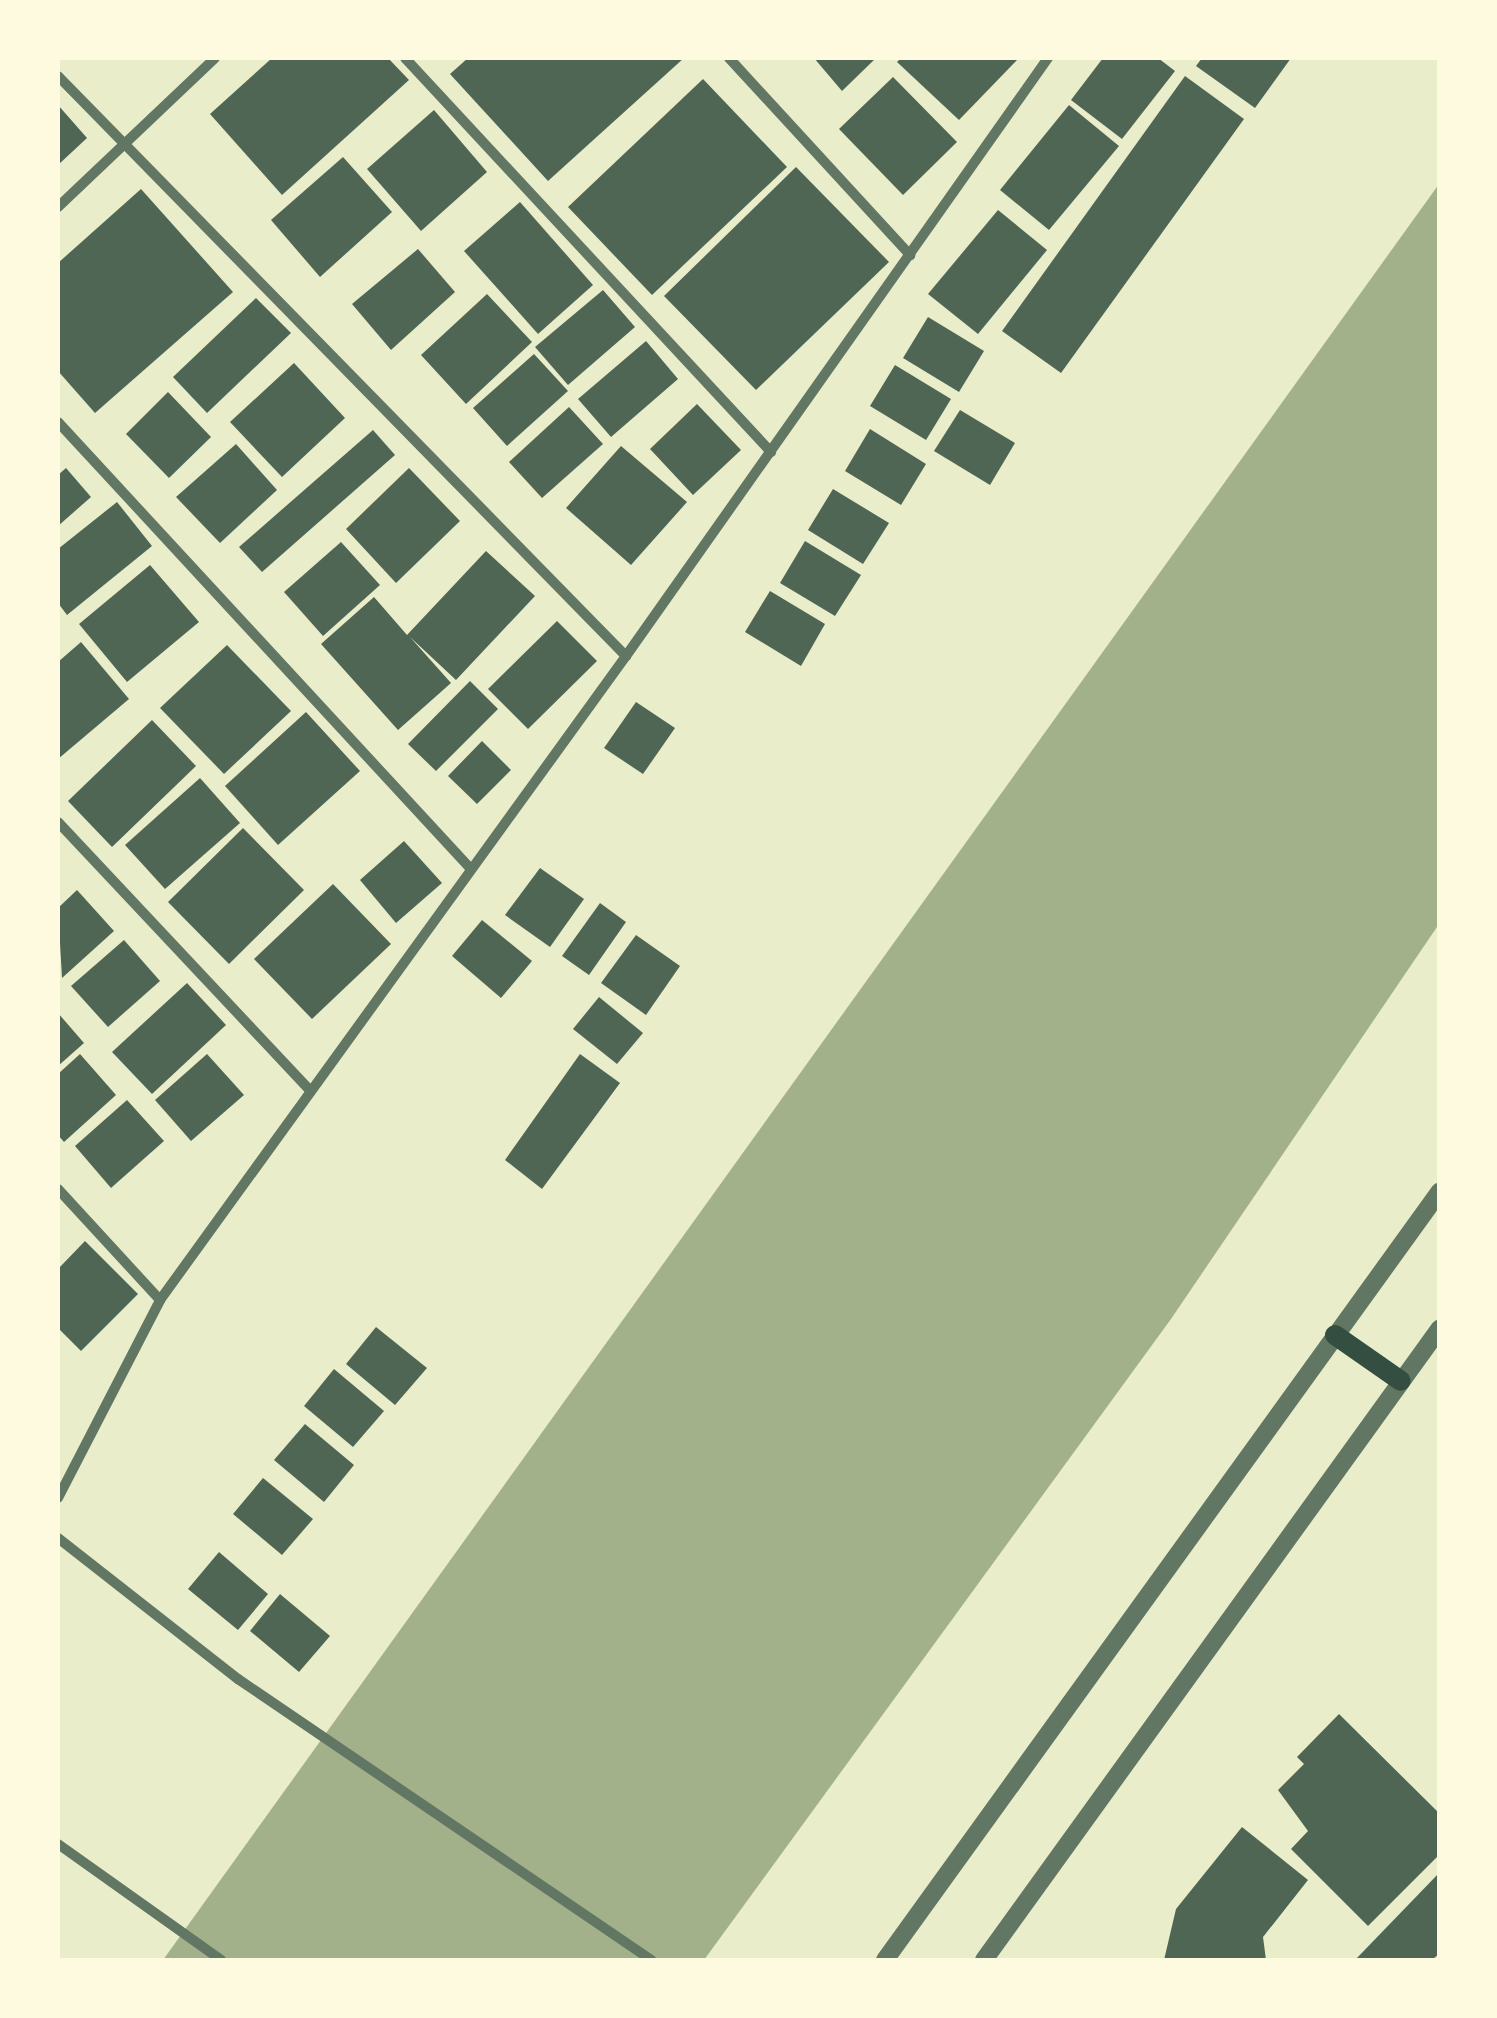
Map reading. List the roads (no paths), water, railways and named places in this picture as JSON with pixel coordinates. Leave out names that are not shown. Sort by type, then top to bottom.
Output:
[{"type":"main road","points":[[1335,1335],[1401,1381]]},
{"type":"street","points":[[58,208],[215,58]]},
{"type":"street","points":[[405,58],[771,452]]},
{"type":"street","points":[[729,58],[910,255]]},
{"type":"street","points":[[58,1498],[160,1300],[626,656],[1048,58]]},
{"type":"street","points":[[58,76],[626,656]]},
{"type":"street","points":[[58,422],[470,868]]},
{"type":"street","points":[[58,822],[311,1091]]},
{"type":"street","points":[[58,1189],[160,1300]]},
{"type":"street","points":[[885,1960],[1440,1191]]},
{"type":"street","points":[[984,1960],[1440,1328]]},
{"type":"street","points":[[58,1538],[238,1679],[650,1960]]},
{"type":"street","points":[[58,1844],[220,1960]]}]
